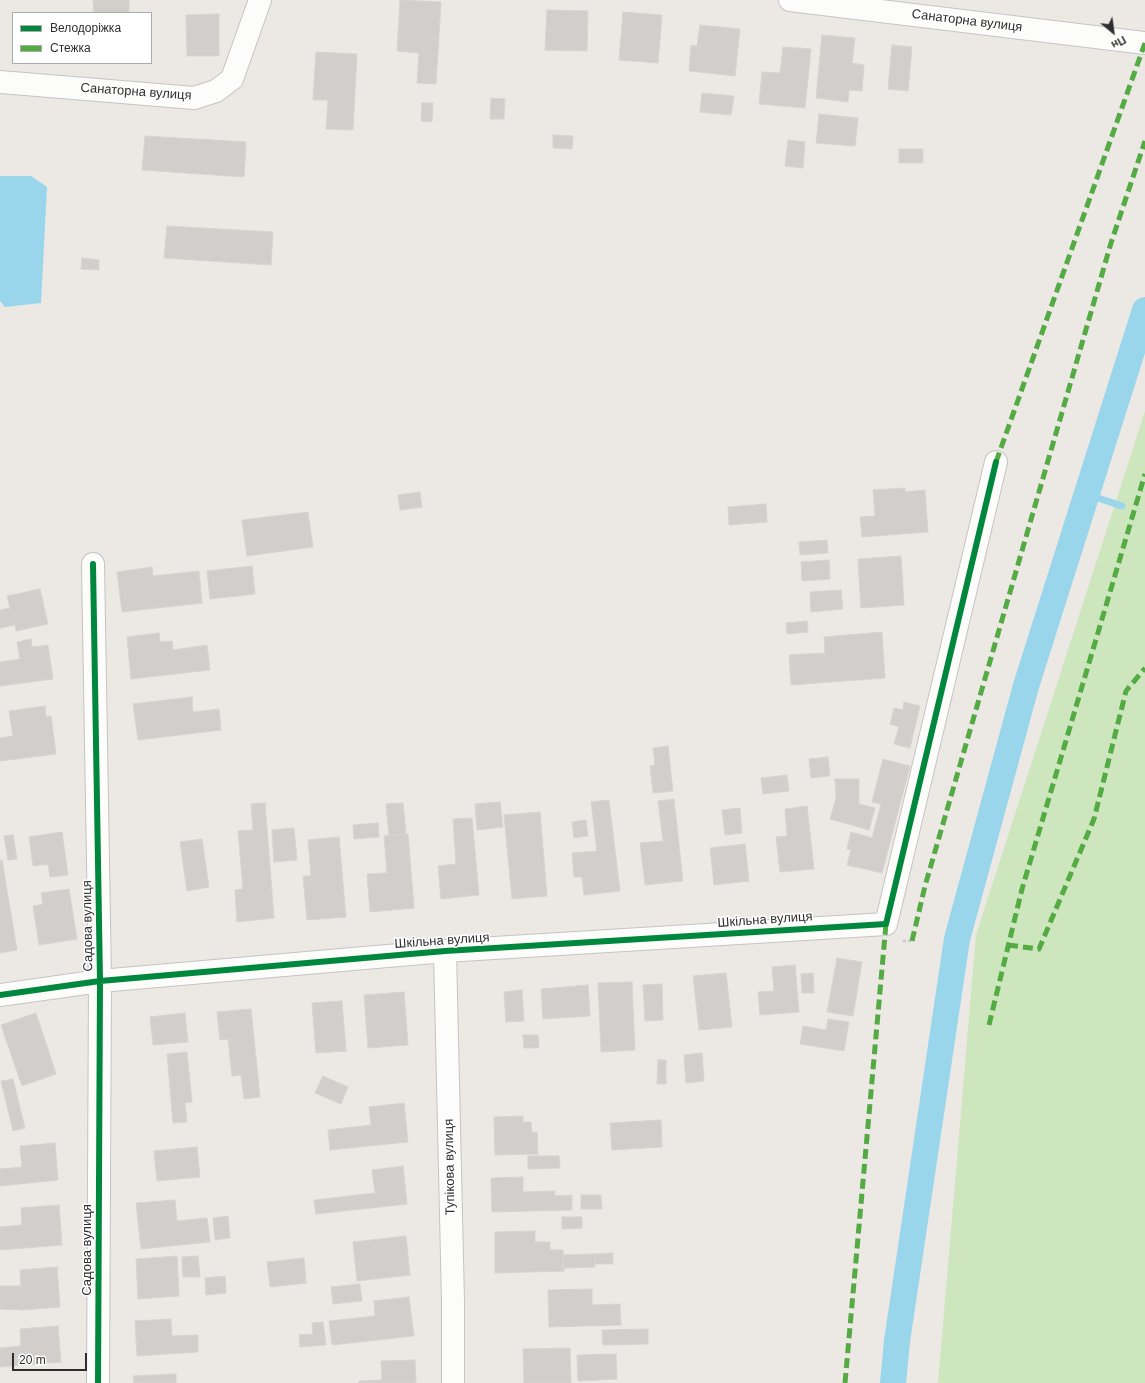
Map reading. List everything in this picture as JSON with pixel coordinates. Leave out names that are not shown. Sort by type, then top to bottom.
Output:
[{"type":"street","name":"Санаторна вулиця","points":[[0,82],[194,98],[202,96],[216,91],[232,79],[260,0]]},
{"type":"street","name":"Санаторна вулиця","points":[[790,0],[1145,42]]},
{"type":"street","name":"Шкільна вулиця","points":[[0,995],[100,981],[445,952],[886,924],[996,462]]},
{"type":"street","name":"Садова вулиця","points":[[93,564],[100,981],[98,1383]]},
{"type":"street","name":"Тупікова вулиця","points":[[445,952],[453,1302],[453,1383]]},
{"type":"green space","points":[[1145,411],[1145,1383],[938,1383],[976,935]]},
{"type":"water","points":[[0,176],[31,176],[47,187],[41,303],[5,307],[0,301]]},
{"type":"building","points":[[93,0],[129,0],[129,12],[94,12]]},
{"type":"building","points":[[400,0],[441,2],[436,84],[417,83],[419,53],[397,51]]},
{"type":"building","points":[[547,10],[588,11],[587,51],[545,50]]},
{"type":"building","points":[[623,12],[662,15],[658,63],[619,60]]},
{"type":"building","points":[[219,14],[219,56],[187,56],[186,15]]},
{"type":"building","points":[[700,25],[740,29],[735,76],[689,71],[691,45],[697,46]]},
{"type":"building","points":[[822,35],[855,38],[852,63],[864,65],[862,91],[849,90],[848,102],[816,98]]},
{"type":"building","points":[[892,45],[912,47],[908,91],[888,89]]},
{"type":"building","points":[[783,47],[811,49],[805,108],[759,104],[762,72],[780,73]]},
{"type":"building","points":[[316,52],[357,54],[353,130],[326,129],[328,100],[313,100]]},
{"type":"building","points":[[702,93],[734,96],[731,115],[700,112]]},
{"type":"building","points":[[491,98],[505,99],[504,119],[490,119]]},
{"type":"building","points":[[422,103],[433,103],[432,122],[421,121]]},
{"type":"building","points":[[819,114],[858,118],[855,146],[816,143]]},
{"type":"building","points":[[553,135],[573,136],[572,149],[553,148]]},
{"type":"building","points":[[145,136],[246,142],[244,177],[142,170]]},
{"type":"building","points":[[788,140],[805,142],[803,168],[785,166]]},
{"type":"building","points":[[899,149],[923,149],[923,163],[899,163]]},
{"type":"building","points":[[167,226],[273,232],[271,265],[164,258]]},
{"type":"building","points":[[82,258],[99,260],[99,270],[81,269]]},
{"type":"building","points":[[905,488],[905,492],[925,490],[928,532],[862,537],[860,517],[875,516],[873,490]]},
{"type":"building","points":[[420,492],[422,507],[400,510],[398,495]]},
{"type":"building","points":[[766,504],[767,522],[729,525],[728,507]]},
{"type":"building","points":[[308,512],[313,547],[247,556],[242,520]]},
{"type":"building","points":[[827,540],[828,553],[800,555],[799,542]]},
{"type":"building","points":[[901,556],[904,605],[861,608],[858,559]]},
{"type":"building","points":[[829,560],[830,579],[802,581],[801,562]]},
{"type":"building","points":[[252,566],[255,594],[210,599],[207,571]]},
{"type":"building","points":[[152,567],[153,576],[199,571],[202,603],[122,612],[117,572]]},
{"type":"building","points":[[40,589],[48,624],[16,631],[15,625],[0,628],[0,610],[10,608],[7,596]]},
{"type":"building","points":[[841,590],[843,609],[811,612],[810,592]]},
{"type":"building","points":[[807,621],[808,632],[787,634],[786,623]]},
{"type":"building","points":[[882,632],[885,678],[791,685],[789,655],[825,653],[824,637]]},
{"type":"building","points":[[159,633],[160,642],[172,641],[173,650],[207,645],[210,670],[131,679],[127,637]]},
{"type":"building","points":[[31,639],[32,647],[48,645],[53,679],[0,686],[0,662],[20,659],[17,642]]},
{"type":"building","points":[[192,697],[193,712],[219,709],[221,730],[138,740],[133,704]]},
{"type":"building","points":[[904,702],[920,706],[910,748],[894,744],[899,727],[890,724],[894,708],[903,710]]},
{"type":"building","points":[[45,706],[46,717],[51,716],[56,754],[0,761],[0,738],[13,736],[9,711]]},
{"type":"building","points":[[668,746],[673,791],[653,793],[650,766],[655,765],[653,748]]},
{"type":"building","points":[[828,757],[830,776],[811,778],[809,759]]},
{"type":"building","points":[[883,759],[910,766],[882,873],[847,865],[851,850],[847,849],[851,832],[872,838],[881,804],[872,802]]},
{"type":"building","points":[[787,775],[789,791],[763,794],[761,778]]},
{"type":"building","points":[[835,779],[859,779],[859,804],[875,808],[869,830],[830,819],[836,799]]},
{"type":"building","points":[[674,799],[683,881],[645,885],[640,843],[663,841],[658,801]]},
{"type":"building","points":[[609,800],[620,891],[584,895],[582,877],[574,877],[572,853],[597,851],[591,802]]},
{"type":"building","points":[[500,802],[503,827],[477,830],[475,804]]},
{"type":"building","points":[[265,803],[274,918],[237,922],[235,890],[243,889],[238,831],[253,830],[251,804]]},
{"type":"building","points":[[403,803],[406,834],[389,836],[386,804]]},
{"type":"building","points":[[807,806],[814,869],[780,872],[776,837],[787,836],[785,809]]},
{"type":"building","points":[[740,808],[742,833],[725,835],[722,810]]},
{"type":"building","points":[[540,812],[547,896],[512,899],[504,815]]},
{"type":"building","points":[[472,818],[479,895],[441,899],[438,866],[456,864],[453,819]]},
{"type":"building","points":[[586,820],[588,836],[574,838],[572,822]]},
{"type":"building","points":[[378,823],[379,837],[354,839],[353,825]]},
{"type":"building","points":[[294,828],[297,860],[274,862],[272,830]]},
{"type":"building","points":[[62,832],[68,875],[50,877],[48,864],[33,866],[29,837]]},
{"type":"building","points":[[408,834],[414,908],[370,912],[367,874],[387,873],[384,836]]},
{"type":"building","points":[[13,835],[17,859],[8,860],[4,836]]},
{"type":"building","points":[[339,837],[346,917],[307,920],[303,876],[311,876],[308,840]]},
{"type":"building","points":[[202,839],[209,887],[187,891],[180,842]]},
{"type":"building","points":[[745,844],[749,881],[714,885],[710,848]]},
{"type":"building","points":[[2,860],[17,950],[0,953],[0,861]]},
{"type":"building","points":[[69,889],[77,939],[39,945],[33,906],[43,904],[41,893]]},
{"type":"building","points":[[837,958],[862,962],[853,1016],[827,1012]]},
{"type":"building","points":[[795,965],[799,1012],[760,1015],[758,992],[774,991],[772,967]]},
{"type":"building","points":[[726,973],[732,1027],[699,1030],[693,976]]},
{"type":"building","points":[[813,973],[814,993],[802,993],[801,974]]},
{"type":"building","points":[[632,982],[635,1050],[601,1052],[598,983]]},
{"type":"building","points":[[662,984],[663,1020],[645,1021],[643,985]]},
{"type":"building","points":[[588,985],[590,1016],[543,1019],[541,989]]},
{"type":"building","points":[[522,990],[524,1021],[506,1022],[504,992]]},
{"type":"building","points":[[404,992],[408,1045],[368,1048],[364,995]]},
{"type":"building","points":[[342,1001],[346,1051],[316,1053],[312,1003]]},
{"type":"building","points":[[251,1009],[260,1097],[244,1099],[241,1075],[232,1076],[228,1039],[220,1040],[217,1012]]},
{"type":"building","points":[[36,1013],[56,1074],[22,1086],[1,1025]]},
{"type":"building","points":[[185,1013],[188,1042],[153,1045],[150,1017]]},
{"type":"building","points":[[828,1019],[849,1022],[844,1051],[800,1044],[803,1026],[826,1030]]},
{"type":"building","points":[[523,1035],[538,1035],[539,1048],[524,1048]]},
{"type":"building","points":[[187,1052],[192,1102],[185,1103],[187,1122],[173,1123],[167,1054]]},
{"type":"building","points":[[702,1053],[704,1081],[686,1083],[684,1055]]},
{"type":"building","points":[[658,1060],[666,1060],[666,1084],[657,1084]]},
{"type":"building","points":[[323,1076],[348,1087],[341,1104],[315,1093]]},
{"type":"building","points":[[13,1079],[25,1128],[13,1131],[1,1081]]},
{"type":"building","points":[[404,1103],[408,1142],[330,1150],[328,1130],[371,1125],[369,1107]]},
{"type":"building","points":[[523,1116],[523,1122],[531,1122],[532,1133],[537,1132],[538,1154],[495,1155],[494,1117]]},
{"type":"building","points":[[661,1120],[662,1147],[612,1150],[610,1123]]},
{"type":"building","points":[[55,1143],[58,1180],[0,1186],[0,1169],[22,1167],[20,1146]]},
{"type":"building","points":[[197,1147],[200,1177],[157,1181],[154,1151]]},
{"type":"building","points":[[528,1156],[559,1156],[560,1168],[528,1169]]},
{"type":"building","points":[[403,1166],[407,1204],[316,1214],[314,1200],[375,1193],[372,1170]]},
{"type":"building","points":[[523,1177],[523,1192],[555,1191],[555,1196],[572,1195],[572,1210],[492,1212],[491,1178]]},
{"type":"building","points":[[581,1195],[601,1195],[602,1209],[581,1209]]},
{"type":"building","points":[[175,1200],[177,1221],[207,1218],[210,1242],[141,1249],[136,1203]]},
{"type":"building","points":[[59,1205],[62,1245],[0,1250],[0,1227],[22,1225],[21,1208]]},
{"type":"building","points":[[228,1216],[230,1238],[215,1240],[213,1218]]},
{"type":"building","points":[[562,1217],[582,1217],[582,1228],[562,1229]]},
{"type":"building","points":[[535,1231],[535,1242],[550,1242],[550,1250],[563,1250],[564,1271],[495,1273],[495,1232]]},
{"type":"building","points":[[406,1236],[410,1275],[357,1281],[353,1242]]},
{"type":"building","points":[[613,1253],[613,1264],[595,1264],[595,1254]]},
{"type":"building","points":[[595,1254],[595,1267],[563,1268],[563,1255]]},
{"type":"building","points":[[177,1256],[179,1296],[138,1299],[136,1259]]},
{"type":"building","points":[[198,1256],[200,1277],[183,1277],[182,1257]]},
{"type":"building","points":[[304,1258],[306,1283],[270,1287],[267,1262]]},
{"type":"building","points":[[57,1267],[60,1307],[23,1310],[0,1309],[0,1286],[21,1286],[20,1270]]},
{"type":"building","points":[[225,1276],[226,1293],[206,1295],[205,1278]]},
{"type":"building","points":[[360,1284],[362,1301],[333,1304],[331,1287]]},
{"type":"building","points":[[592,1289],[592,1305],[620,1304],[621,1325],[549,1327],[548,1290]]},
{"type":"building","points":[[409,1297],[414,1336],[332,1345],[329,1321],[375,1316],[374,1301]]},
{"type":"building","points":[[171,1319],[172,1336],[198,1335],[198,1352],[137,1356],[135,1321]]},
{"type":"building","points":[[323,1322],[326,1345],[300,1347],[299,1335],[313,1334],[312,1323]]},
{"type":"building","points":[[58,1326],[61,1362],[0,1367],[0,1348],[21,1346],[20,1329]]},
{"type":"building","points":[[648,1329],[648,1344],[603,1345],[602,1330]]},
{"type":"building","points":[[570,1348],[571,1383],[524,1383],[523,1349]]},
{"type":"building","points":[[616,1354],[617,1379],[578,1381],[577,1355]]},
{"type":"building","points":[[415,1360],[416,1383],[359,1383],[359,1381],[382,1380],[381,1361]]},
{"type":"building","points":[[176,1374],[176,1383],[134,1383],[133,1376]]},
{"type":"waterway","points":[[893,1383],[897,1341],[957,939],[1026,686],[1145,310]]},
{"type":"waterway","points":[[1086,494],[1122,506]]},
{"type":"marked path","points":[[996,462],[1145,43]]},
{"type":"marked path","points":[[912,941],[925,886],[1111,243],[1145,141]]},
{"type":"marked path","points":[[989,1025],[1022,889],[1145,474]]},
{"type":"marked path","points":[[1008,945],[1039,949],[1094,819],[1126,691],[1145,668]]},
{"type":"marked path","points":[[845,1383],[886,924]]},
{"type":"cycle path","points":[[0,995],[100,981],[445,951],[886,924],[996,462]]},
{"type":"cycle path","points":[[93,564],[100,981],[98,1383]]}]
